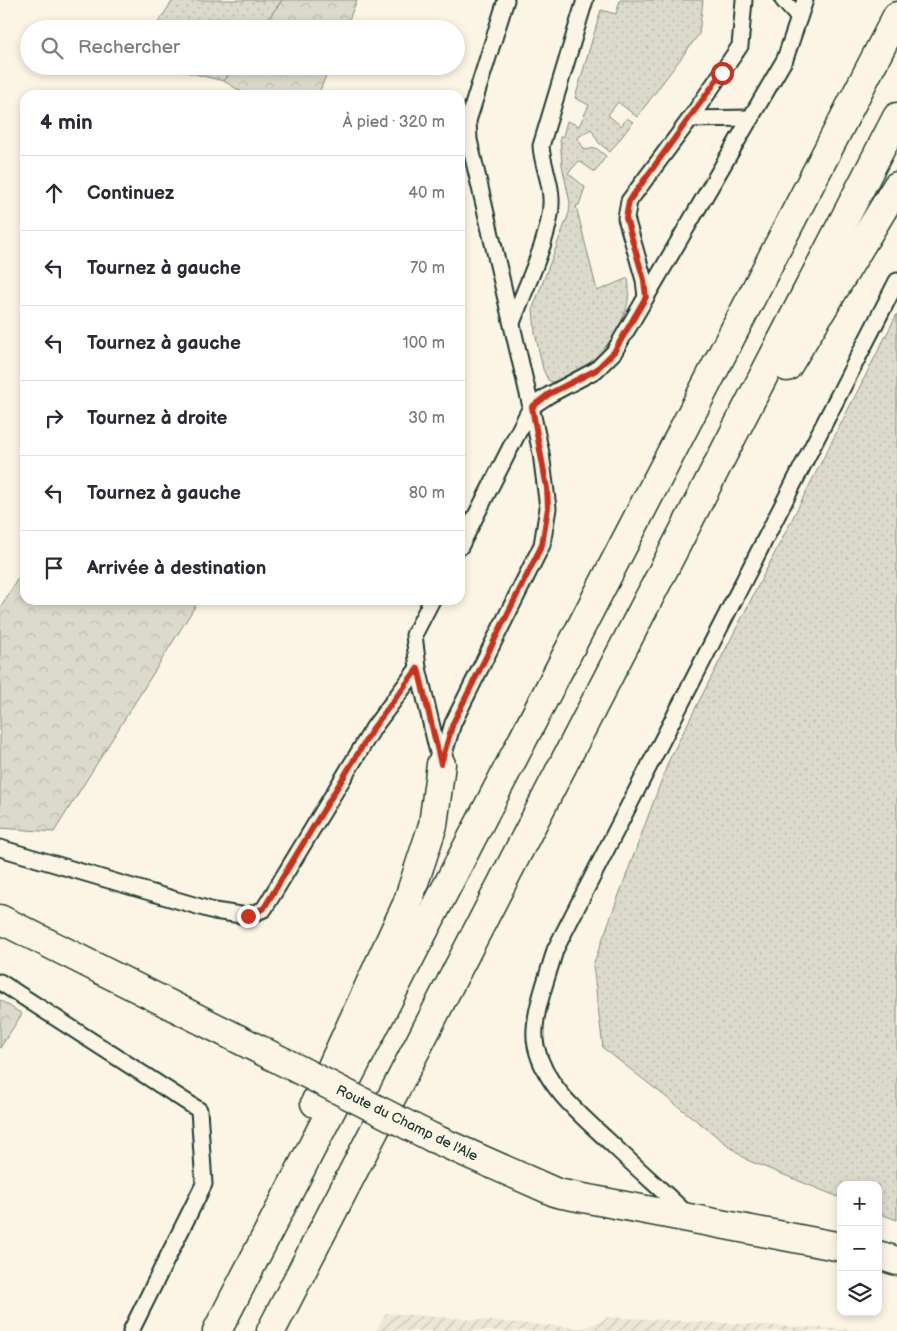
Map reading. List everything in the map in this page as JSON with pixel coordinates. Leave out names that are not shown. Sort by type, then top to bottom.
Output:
[{"type":"main road","points":[[217,1331],[897,16]]},
{"type":"main road","points":[[271,1331],[897,117]]},
{"type":"main road","points":[[639,618],[897,186]]},
{"type":"main road","points":[[206,1331],[407,904],[433,825],[441,764]]},
{"type":"main road","name":"Route du Champ de l'Ale","points":[[0,919],[433,1138],[556,1194],[837,1246]]},
{"type":"main road","points":[[882,1256],[897,1261]]},
{"type":"lane","points":[[441,764],[453,723],[542,545],[548,508],[547,488],[532,407],[469,140],[468,121],[506,0]]},
{"type":"lane","points":[[512,323],[548,227],[552,198],[542,161],[541,146],[586,0]]},
{"type":"lane","points":[[646,297],[644,280],[626,218],[629,201],[690,119],[740,46],[744,0]]},
{"type":"lane","points":[[784,0],[799,18]]},
{"type":"lane","points":[[465,537],[532,407],[549,394],[596,370],[614,352],[785,59],[806,0]]},
{"type":"lane","points":[[690,119],[752,118]]},
{"type":"lane","points":[[695,1221],[580,1113],[554,1085],[542,1064],[536,1045],[536,1017],[555,950],[897,282]]},
{"type":"lane","points":[[429,605],[414,635],[418,668],[441,764]]},
{"type":"lane","points":[[0,848],[214,911],[248,916],[264,908],[374,727],[418,668]]},
{"type":"lane","points":[[0,982],[199,1110],[204,1184],[131,1331]]},
{"type":"shaded area","points":[[386,1313],[585,1328],[608,1317],[875,1331],[376,1331]]},
{"type":"green space","points":[[173,0],[282,0],[268,20],[160,20]]},
{"type":"green space","points":[[282,0],[357,0],[349,20],[268,20]]},
{"type":"green space","points":[[620,0],[703,0],[699,34],[637,117],[618,102],[608,115],[621,126],[627,118],[633,122],[610,152],[599,143],[591,129],[577,138],[585,150],[596,148],[606,156],[595,172],[579,161],[568,173],[585,187],[579,205],[576,206],[597,291],[628,278],[629,295],[619,328],[609,343],[583,368],[552,382],[548,380],[543,369],[535,333],[533,308],[569,213],[570,203],[562,165],[560,137],[563,136],[567,121],[579,126],[589,105],[575,98],[601,10],[616,14]]},
{"type":"green space","points":[[199,75],[228,75],[224,81]]},
{"type":"green space","points":[[228,75],[326,75],[320,90],[239,90],[224,81]]},
{"type":"green space","points":[[897,314],[897,1220],[882,1214],[882,1181],[837,1181],[837,1196],[747,1160],[603,1048],[593,965],[669,760]]},
{"type":"green space","points":[[20,575],[20,605],[196,605],[54,832],[0,828],[0,609]]},
{"type":"green space","points":[[0,1000],[22,1014],[0,1048]]},
{"type":"route","points":[[248,916],[264,908],[374,727],[418,668],[441,764],[453,723],[542,545],[548,508],[547,488],[532,407],[549,394],[596,370],[614,352],[646,297],[644,280],[626,218],[629,201],[722,73]]}]
